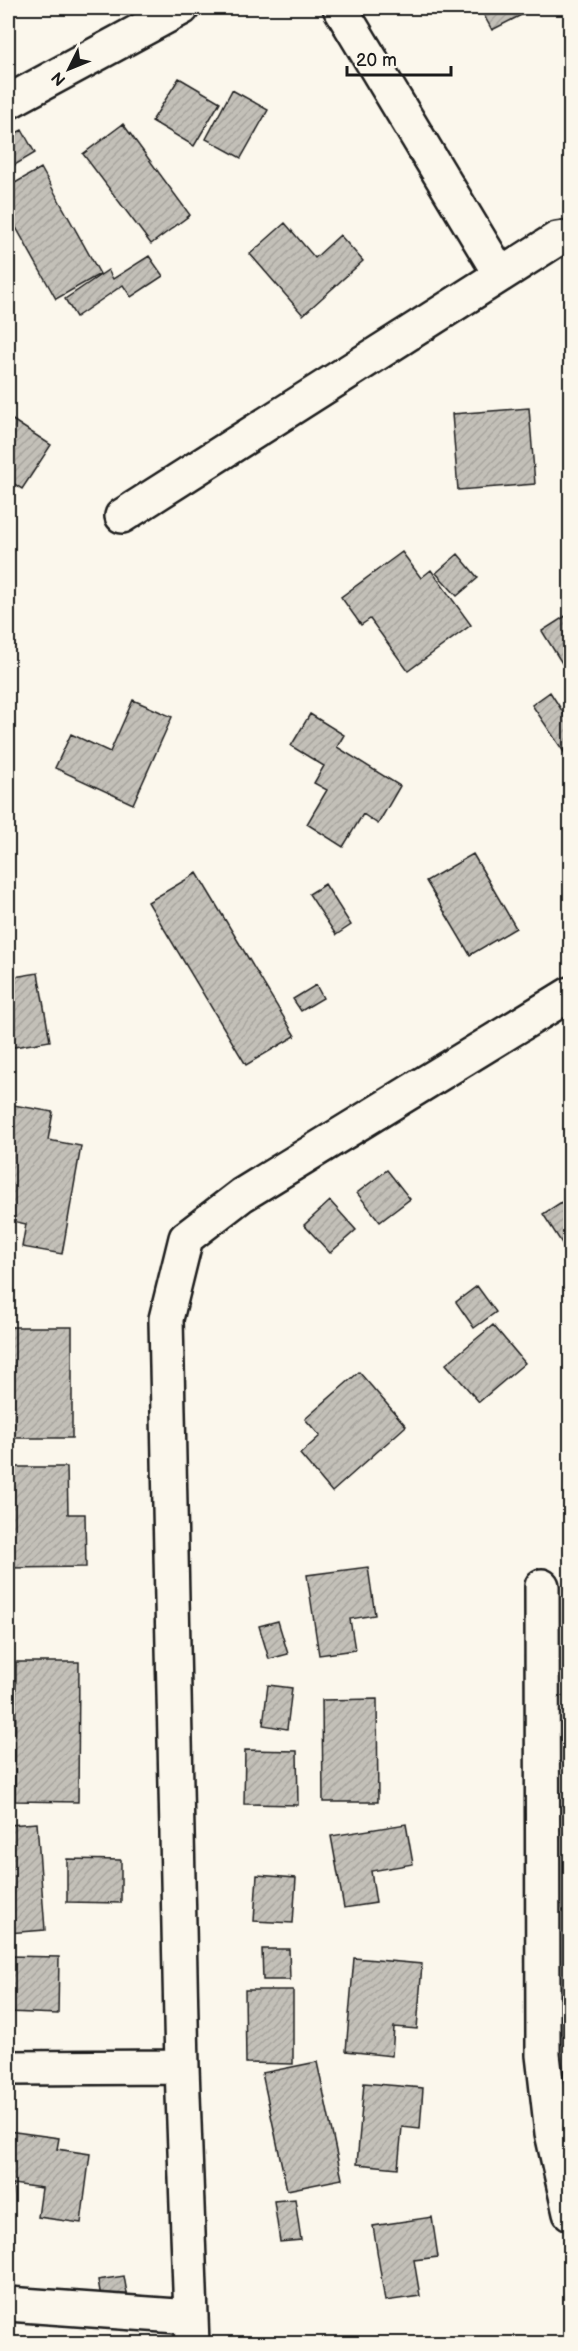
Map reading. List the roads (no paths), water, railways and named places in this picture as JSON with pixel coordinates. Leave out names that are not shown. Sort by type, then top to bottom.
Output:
[{"type":"street","points":[[8,102],[182,8]]},
{"type":"street","points":[[340,8],[500,274]]},
{"type":"street","points":[[122,516],[556,239],[570,237]]},
{"type":"street","points":[[8,2304],[192,2330],[182,2067],[166,1319],[186,1238],[242,1194],[570,994]]},
{"type":"street","points":[[542,1586],[543,2055],[552,2133],[570,2213]]},
{"type":"street","points":[[8,2068],[182,2067]]}]
